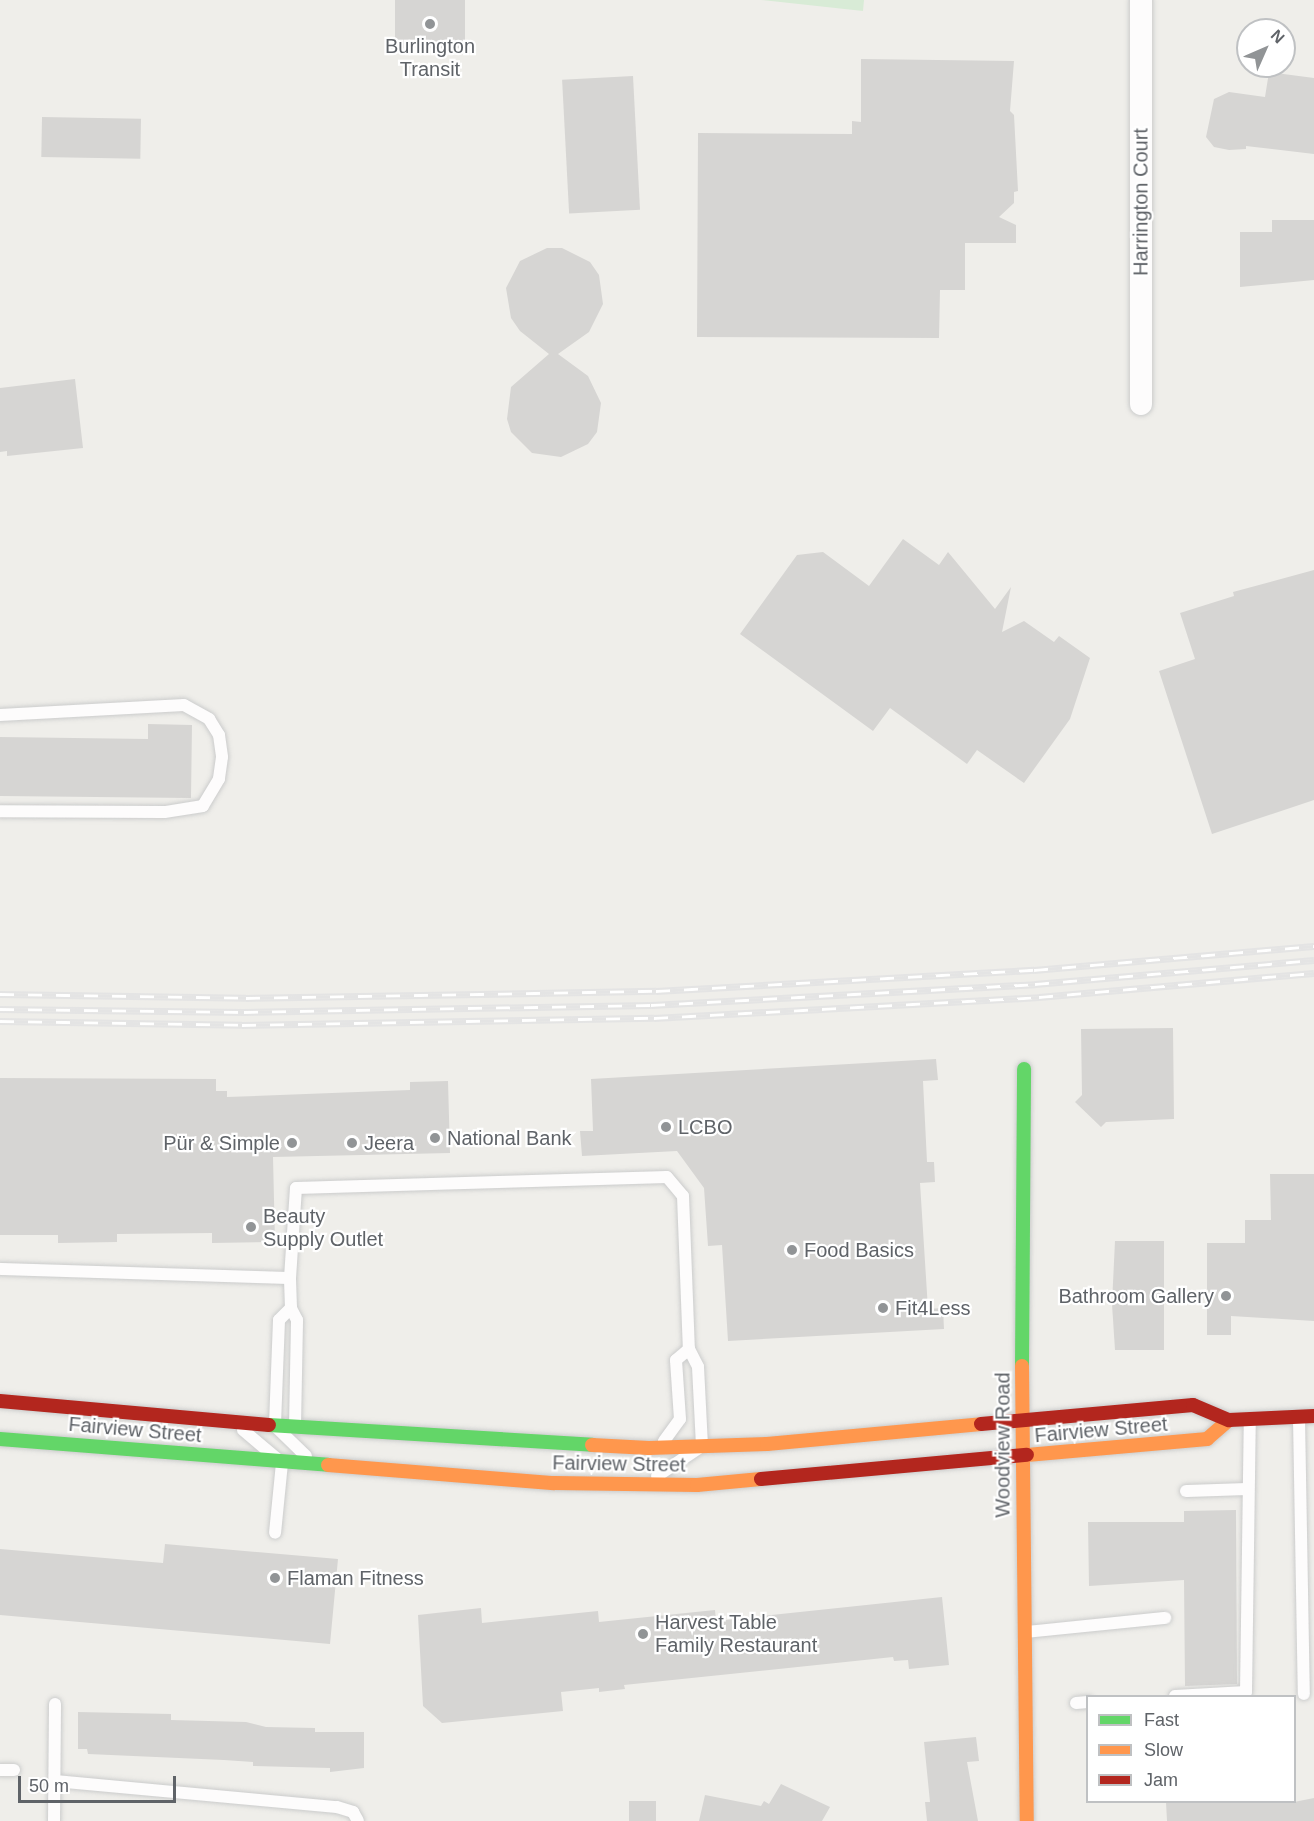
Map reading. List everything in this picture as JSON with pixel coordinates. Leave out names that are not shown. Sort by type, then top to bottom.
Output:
[{"type":"main road","name":"Woodview Road","points":[[1024,1069],[1021,1457],[1027,1821]]},
{"type":"main road","name":"Fairview Street","points":[[4,1404],[274,1426],[654,1448],[767,1444],[1193,1405],[1229,1420],[1314,1416]]},
{"type":"main road","name":"Fairview Street","points":[[0,1439],[317,1466],[554,1483],[747,1483],[1207,1439],[1229,1420]]},
{"type":"street","name":"Harrington Court","points":[[1141,0],[1141,404]]},
{"type":"lane","points":[[0,715],[184,705],[209,719],[219,735],[222,757],[219,779],[203,806],[164,812],[0,811]]},
{"type":"lane","points":[[295,1427],[297,1320],[291,1308],[290,1278],[296,1188],[667,1177],[683,1196],[689,1349],[698,1367],[702,1446],[643,1484]]},
{"type":"lane","points":[[0,1269],[290,1278]]},
{"type":"lane","points":[[291,1308],[279,1320],[274,1426],[317,1466]]},
{"type":"lane","points":[[654,1448],[671,1435],[680,1419],[676,1360],[689,1349]]},
{"type":"lane","points":[[1299,1417],[1304,1694]]},
{"type":"lane","points":[[1193,1695],[1246,1692],[1250,1419]]},
{"type":"lane","points":[[234,1422],[282,1463],[275,1533]]},
{"type":"lane","points":[[1186,1491],[1248,1489]]},
{"type":"lane","points":[[1025,1633],[1165,1618]]},
{"type":"lane","points":[[54,1821],[55,1704]]},
{"type":"lane","points":[[0,1770],[14,1770]]},
{"type":"lane","points":[[55,1781],[338,1807],[353,1812],[358,1821]]},
{"type":"green space","points":[[761,0],[864,0],[863,11]]},
{"type":"building","name":"Burlington Transit","points":[[395,0],[465,0],[465,48],[395,48]]},
{"type":"building","points":[[861,59],[1014,61],[1010,111],[1014,115],[1018,191],[1014,192],[1014,203],[999,217],[1016,225],[1016,243],[965,243],[965,290],[940,290],[939,338],[697,337],[698,133],[852,134],[852,121],[861,122]]},
{"type":"building","points":[[633,76],[640,210],[569,214],[562,80]]},
{"type":"building","points":[[1296,76],[1314,78],[1314,154],[1246,146],[1246,149],[1229,150],[1214,147],[1206,137],[1214,99],[1229,92],[1265,97],[1268,78],[1296,78]]},
{"type":"building","points":[[42,117],[141,119],[140,159],[41,157]]},
{"type":"building","points":[[1272,220],[1314,220],[1314,280],[1240,287],[1240,232],[1272,232]]},
{"type":"building","points":[[547,248],[562,248],[590,262],[599,275],[603,304],[589,332],[558,354],[588,376],[601,403],[597,432],[588,444],[561,457],[532,453],[511,432],[507,419],[511,387],[549,354],[520,331],[511,318],[506,288],[520,261]]},
{"type":"building","points":[[75,379],[83,448],[7,456],[7,451],[0,452],[0,388]]},
{"type":"building","points":[[903,539],[939,565],[948,552],[995,609],[1011,587],[1002,632],[1024,621],[1054,642],[1059,636],[1090,658],[1070,719],[1024,783],[977,750],[967,764],[890,708],[873,731],[740,634],[797,555],[823,552],[869,586]]},
{"type":"building","points":[[1314,570],[1314,800],[1212,834],[1159,671],[1195,659],[1180,613],[1234,596],[1233,592]]},
{"type":"building","points":[[148,724],[192,725],[191,798],[0,796],[0,737],[148,739]]},
{"type":"building","points":[[1173,1028],[1174,1119],[1106,1122],[1101,1127],[1075,1102],[1082,1095],[1081,1029]]},
{"type":"building","points":[[936,1059],[938,1080],[923,1081],[927,1162],[934,1162],[935,1182],[920,1183],[928,1309],[943,1308],[944,1329],[728,1341],[722,1245],[708,1246],[704,1188],[677,1151],[582,1156],[580,1131],[593,1131],[591,1079]]},
{"type":"building","points":[[0,1078],[216,1079],[216,1091],[227,1091],[227,1097],[410,1090],[410,1082],[448,1081],[450,1153],[273,1157],[275,1242],[212,1243],[212,1233],[117,1234],[117,1242],[58,1243],[58,1235],[0,1235]]},
{"type":"building","points":[[1270,1174],[1314,1174],[1314,1321],[1231,1316],[1231,1335],[1207,1335],[1207,1243],[1245,1243],[1245,1220],[1271,1220]]},
{"type":"building","points":[[1115,1241],[1164,1241],[1164,1350],[1115,1350],[1112,1304]]},
{"type":"building","points":[[1236,1510],[1237,1684],[1185,1686],[1184,1580],[1089,1586],[1088,1522],[1184,1522],[1184,1511]]},
{"type":"building","points":[[165,1544],[338,1559],[330,1644],[0,1615],[0,1549],[163,1563]]},
{"type":"building","points":[[942,1597],[949,1665],[909,1669],[908,1660],[894,1661],[893,1657],[624,1685],[625,1689],[599,1692],[599,1688],[561,1692],[563,1711],[442,1723],[423,1706],[418,1615],[481,1608],[482,1623],[598,1611],[599,1622],[715,1610],[716,1621]]},
{"type":"building","points":[[78,1712],[171,1714],[171,1720],[246,1722],[266,1727],[315,1728],[315,1732],[364,1732],[364,1768],[330,1772],[330,1768],[253,1766],[253,1762],[88,1754],[87,1749],[78,1749]]},
{"type":"building","points":[[976,1737],[979,1761],[967,1762],[978,1821],[927,1821],[925,1802],[930,1802],[924,1742]]},
{"type":"building","points":[[781,1784],[830,1807],[822,1821],[699,1821],[705,1795],[761,1806],[764,1801],[769,1804]]},
{"type":"building","points":[[1314,1798],[1314,1821],[1167,1821],[1166,1803],[1296,1802]]},
{"type":"building","points":[[629,1801],[656,1801],[656,1821],[629,1821]]},
{"type":"railway","points":[[0,994],[246,998],[656,991],[1034,970],[1314,946]]},
{"type":"railway","points":[[0,1009],[244,1012],[651,1005],[1035,984],[1314,960]]},
{"type":"railway","points":[[0,1021],[242,1025],[654,1018],[1039,997],[1314,973]]},
{"type":"traffic: fast","points":[[1022,1366],[1024,1069]]},
{"type":"traffic: fast","points":[[269,1425],[592,1445]]},
{"type":"traffic: fast","points":[[0,1439],[328,1465]]},
{"type":"traffic: slow","points":[[1022,1366],[1027,1821]]},
{"type":"traffic: slow","points":[[1027,1455],[1207,1439],[1229,1420]]},
{"type":"traffic: slow","points":[[592,1445],[649,1448],[767,1444],[981,1424]]},
{"type":"traffic: slow","points":[[328,1465],[554,1483],[697,1485],[761,1479]]},
{"type":"traffic: jam","points":[[0,1401],[269,1425]]},
{"type":"traffic: jam","points":[[981,1424],[1193,1405],[1229,1420],[1314,1416]]},
{"type":"traffic: jam","points":[[761,1479],[1027,1455]]},
{"type":"place","name":"Burlington Transit","points":[[430,24]]},
{"type":"place","name":"LCBO","points":[[666,1127]]},
{"type":"place","name":"National Bank","points":[[435,1138]]},
{"type":"place","name":"Pür & Simple","points":[[292,1143]]},
{"type":"place","name":"Jeera","points":[[352,1143]]},
{"type":"place","name":"Beauty Supply Outlet","points":[[251,1227]]},
{"type":"place","name":"Food Basics","points":[[792,1250]]},
{"type":"place","name":"Bathroom Gallery","points":[[1226,1296]]},
{"type":"place","name":"Fit4Less","points":[[883,1308]]},
{"type":"place","name":"Flaman Fitness","points":[[275,1578]]},
{"type":"place","name":"Harvest Table Family Restaurant","points":[[643,1634]]}]
